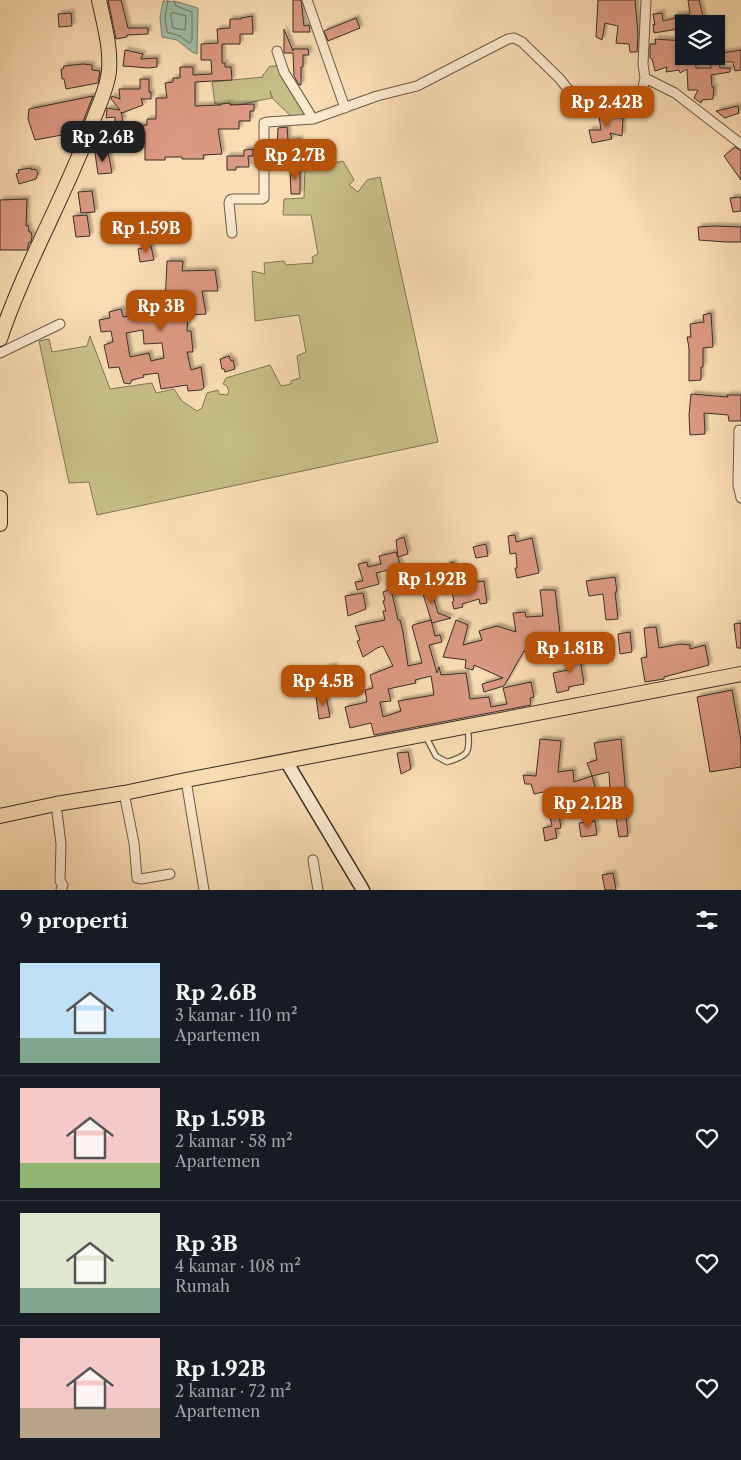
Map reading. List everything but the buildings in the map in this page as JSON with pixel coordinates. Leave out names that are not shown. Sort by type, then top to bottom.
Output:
[{"type":"main road","points":[[0,339],[12,304],[78,158],[107,82],[110,55],[99,0]]},
{"type":"main road","points":[[0,498],[0,524]]},
{"type":"main road","points":[[0,816],[741,674]]},
{"type":"street","points":[[307,0],[345,108]]},
{"type":"street","points":[[232,233],[230,200],[264,198],[264,123],[313,119],[377,96],[417,86],[508,39],[514,38],[522,42],[560,78],[572,93],[631,112],[636,111],[639,106],[645,78],[643,64],[646,0]]},
{"type":"street","points":[[277,51],[284,72],[313,119]]},
{"type":"street","points":[[645,78],[675,93],[741,144]]},
{"type":"street","points":[[0,353],[60,324]]},
{"type":"street","points":[[739,430],[738,485],[741,498]]},
{"type":"street","points":[[286,761],[363,890]]},
{"type":"street","points":[[186,780],[204,890]]},
{"type":"street","points":[[124,793],[134,843],[138,878],[170,874]]},
{"type":"street","points":[[56,804],[61,844],[60,882],[62,887]]},
{"type":"street","points":[[313,860],[318,890]]},
{"type":"lane","points":[[425,734],[436,756],[447,762],[464,756],[468,752],[468,726]]},
{"type":"shaded area","points":[[270,66],[279,66],[310,117],[295,120],[273,99],[270,91],[272,98],[238,105],[215,104],[212,82],[263,77]]},
{"type":"shaded area","points":[[343,161],[354,180],[349,185],[358,192],[367,180],[380,177],[438,442],[97,515],[89,482],[69,483],[39,341],[49,339],[52,352],[87,346],[90,336],[110,389],[152,383],[156,393],[174,389],[182,401],[197,411],[202,408],[207,393],[218,390],[219,394],[227,395],[229,392],[227,386],[223,384],[226,378],[270,365],[281,386],[291,384],[291,381],[300,378],[297,356],[306,352],[299,315],[255,321],[252,271],[265,274],[264,263],[284,261],[286,265],[313,263],[312,257],[318,254],[311,215],[283,215],[284,199],[304,198],[305,169]]},
{"type":"water","points":[[163,1],[178,2],[198,8],[197,54],[177,40],[162,37],[160,17]]}]
